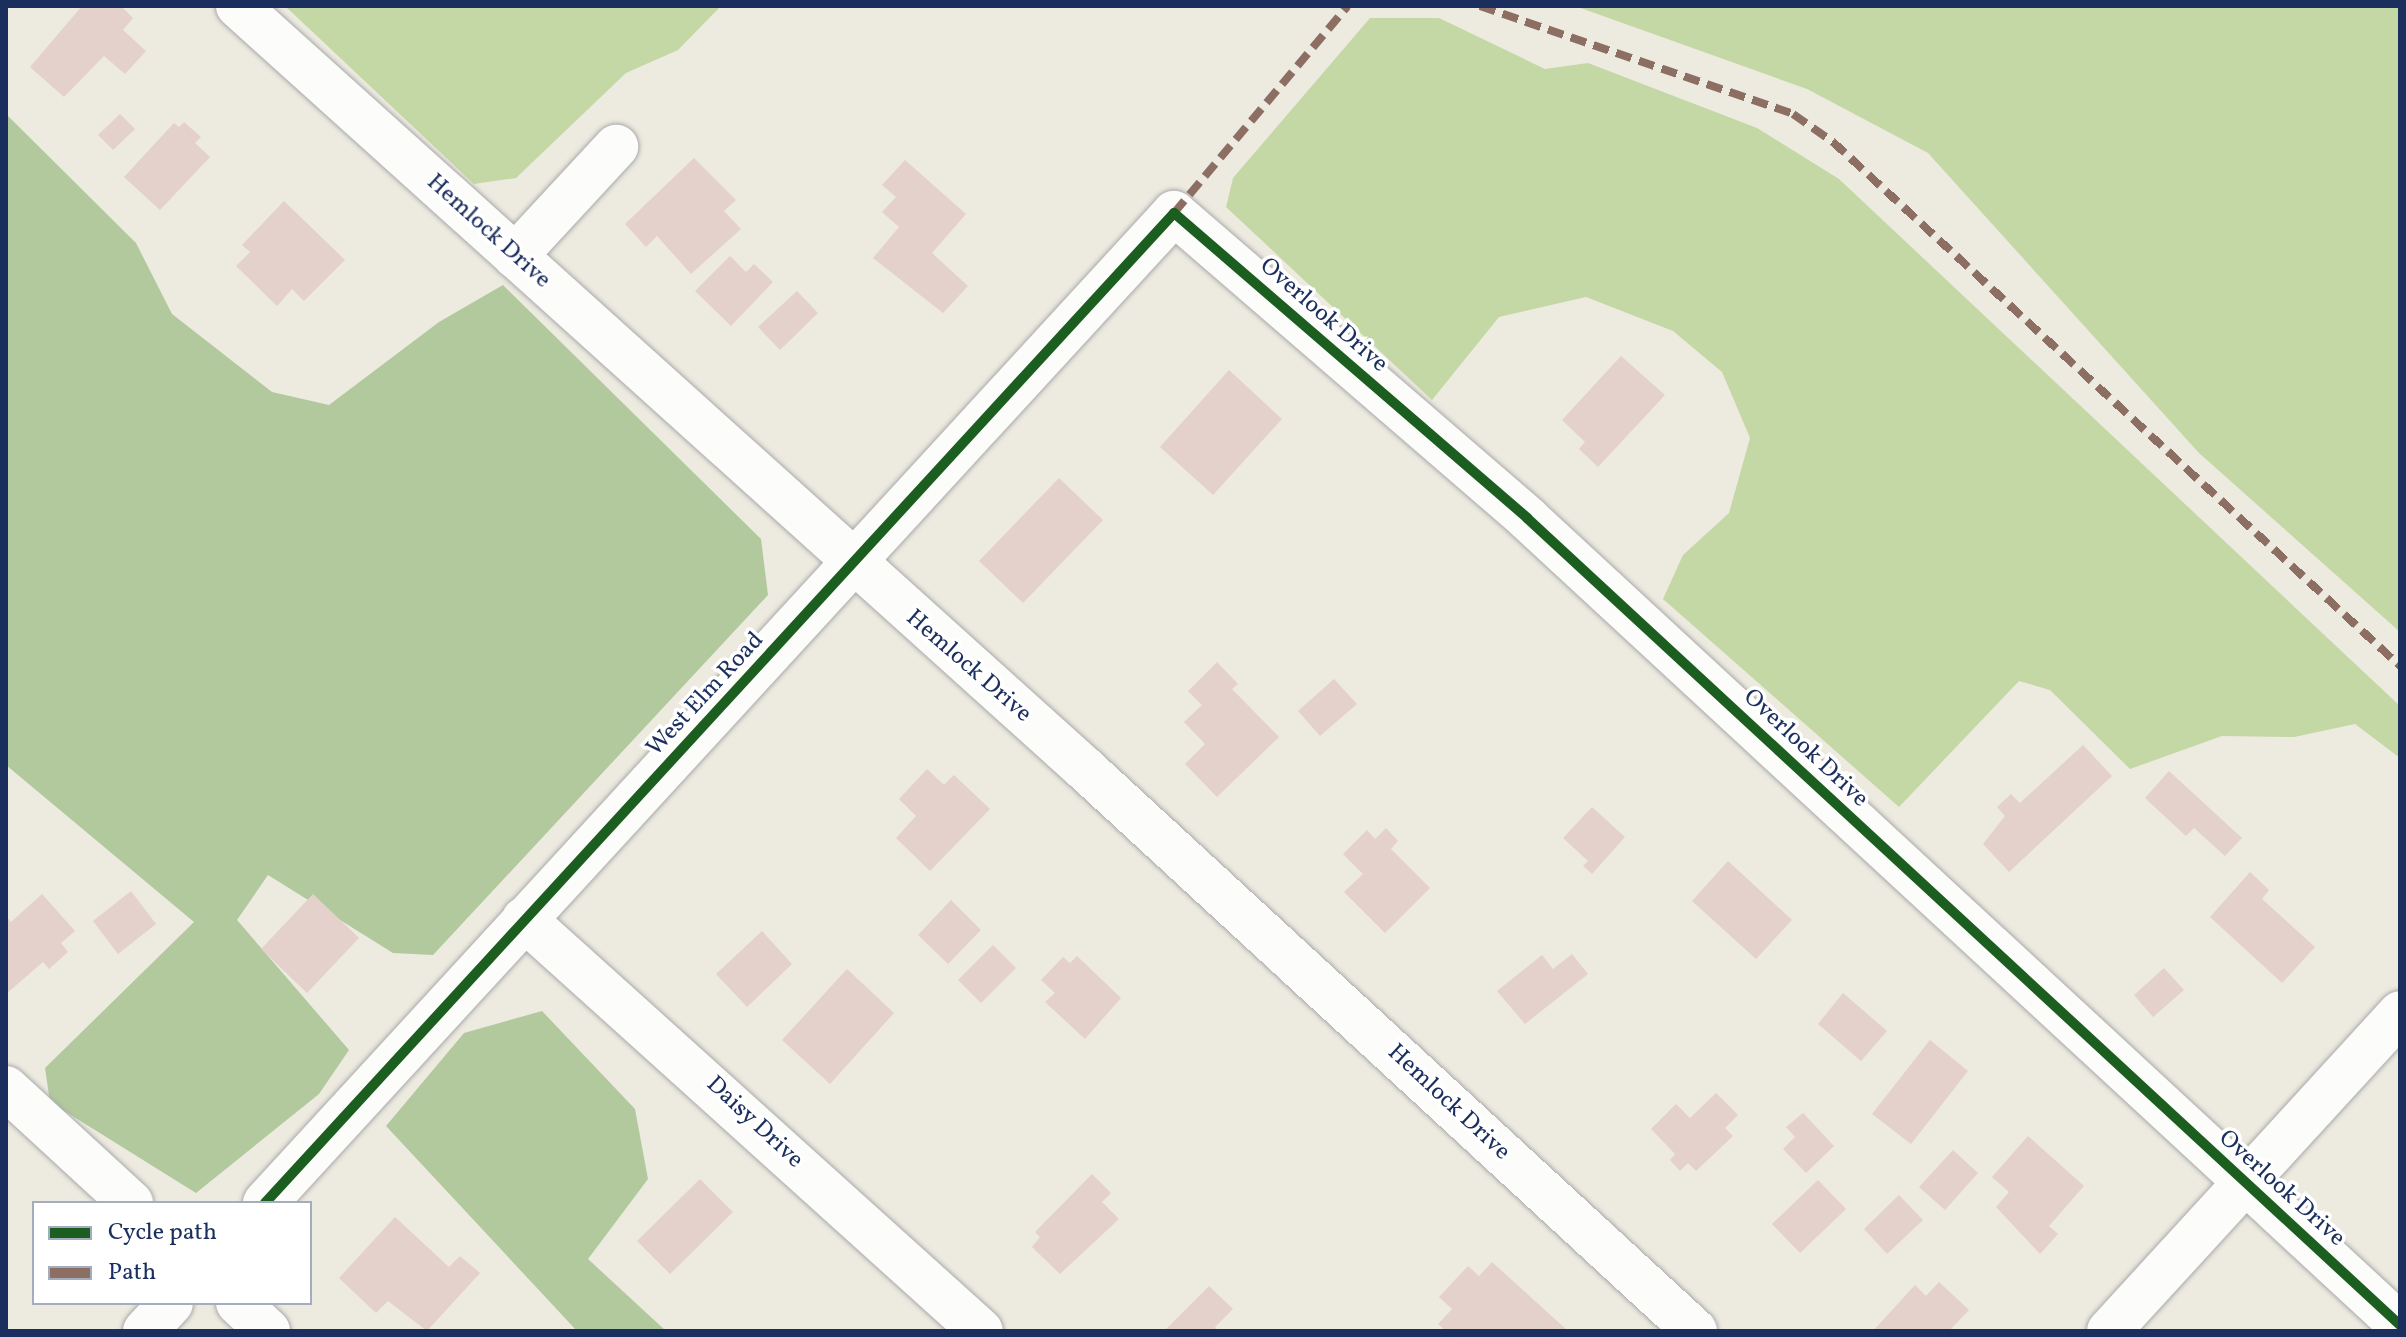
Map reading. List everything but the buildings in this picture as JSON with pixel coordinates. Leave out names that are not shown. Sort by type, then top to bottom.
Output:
[{"type":"street","name":"Hemlock Drive","points":[[238,6],[854,566],[1084,768],[1695,1331]]},
{"type":"street","points":[[515,256],[616,147]]},
{"type":"street","name":"West Elm Road","points":[[267,1201],[524,919],[854,566],[1174,213]]},
{"type":"street","name":"Overlook Drive","points":[[1174,213],[1527,518],[2400,1325]]},
{"type":"street","name":"Daisy Drive","points":[[524,919],[981,1331]]},
{"type":"street","points":[[2109,1331],[2400,1013]]},
{"type":"street","points":[[6,1088],[129,1201]]},
{"type":"street","points":[[145,1331],[169,1305]]},
{"type":"street","points":[[240,1305],[268,1331]]},
{"type":"green space","points":[[285,6],[721,6],[678,50],[626,73],[516,178],[474,184]]},
{"type":"green space","points":[[1575,6],[2400,6],[2400,632],[2199,453],[1928,153],[1807,89]]},
{"type":"green space","points":[[1370,18],[1439,18],[1545,69],[1588,63],[1757,128],[1839,179],[2400,706],[2400,758],[2355,724],[2294,737],[2222,736],[2130,769],[2050,690],[2019,681],[1899,807],[1663,599],[1683,555],[1729,513],[1750,438],[1722,372],[1673,331],[1586,297],[1499,317],[1432,400],[1226,207],[1233,178]]},
{"type":"green space","points":[[6,114],[136,243],[172,314],[272,392],[329,405],[439,322],[503,285],[761,539],[768,595],[433,955],[393,953],[268,875],[237,920],[349,1050],[319,1094],[196,1193],[50,1102],[45,1068],[194,922],[6,765]]},
{"type":"green space","points":[[542,1011],[635,1109],[648,1179],[588,1259],[666,1331],[577,1331],[386,1126],[464,1033]]},
{"type":"marked path","points":[[1174,213],[1348,6]]},
{"type":"marked path","points":[[1480,6],[1793,114],[1833,142],[2400,666]]},
{"type":"cycle path","points":[[267,1201],[1174,213],[1527,518],[2400,1325]]}]
